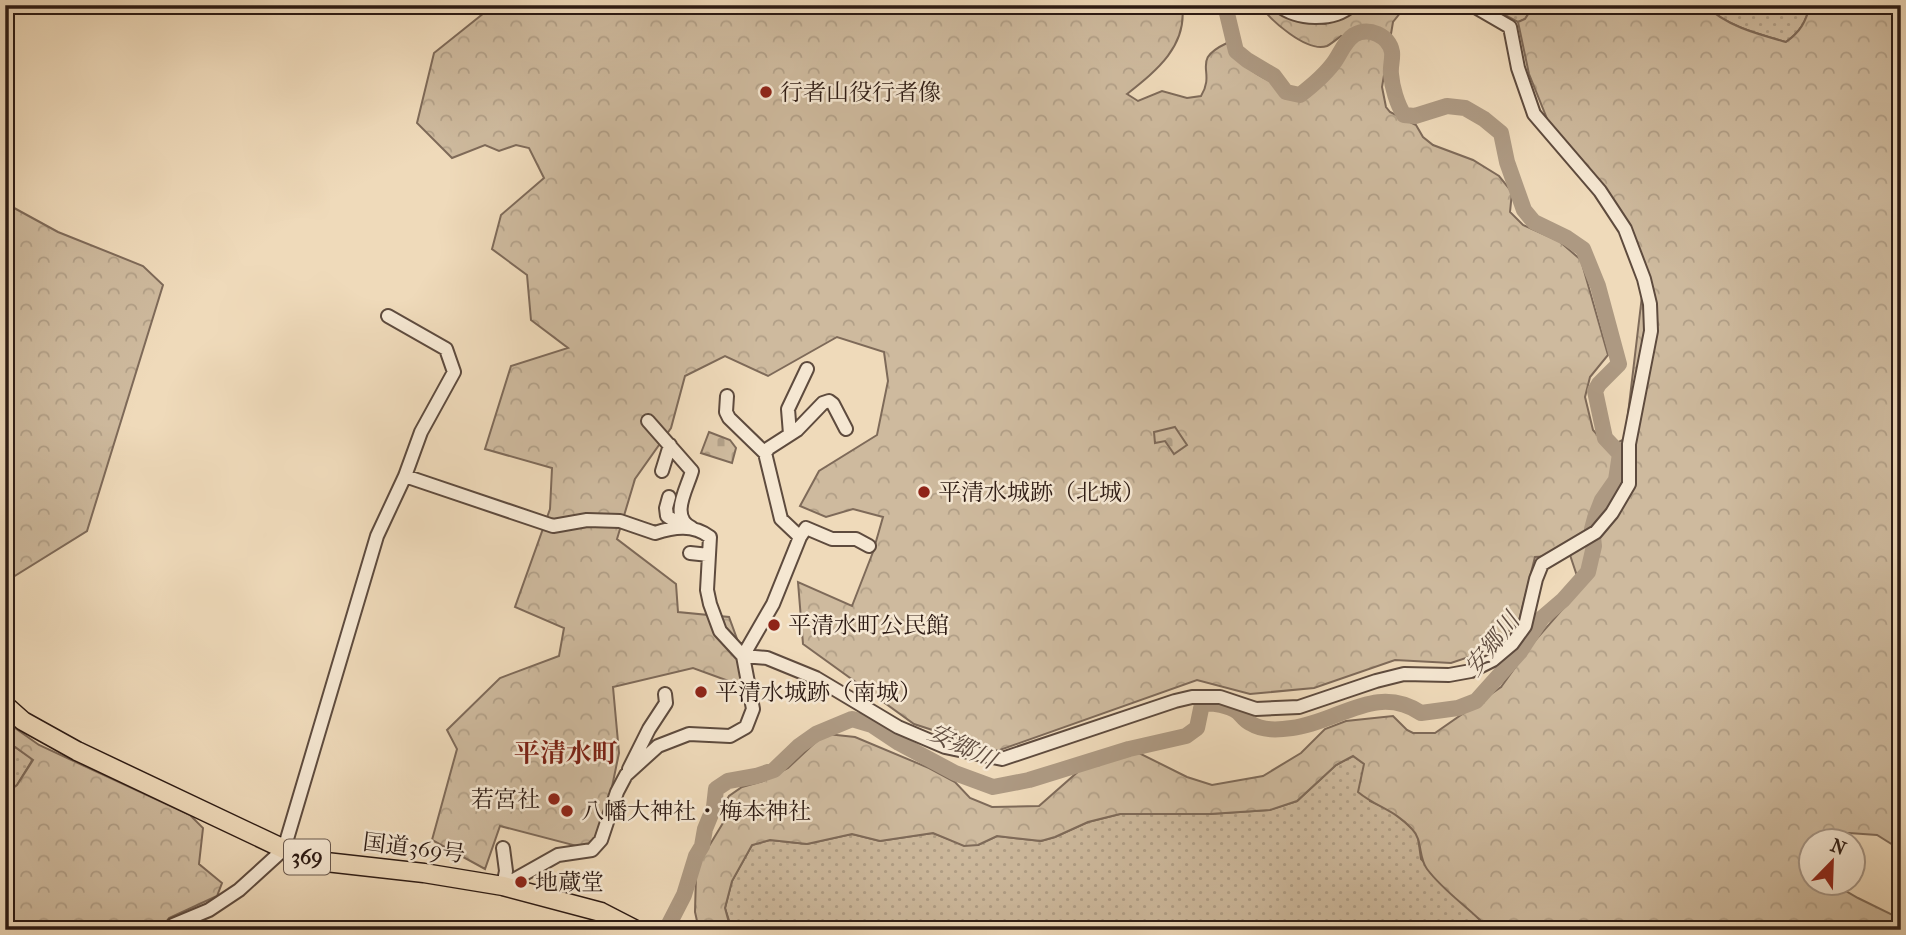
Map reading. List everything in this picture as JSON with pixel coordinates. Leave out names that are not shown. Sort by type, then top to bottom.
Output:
[{"type":"highway","name":"国道369号","points":[[5,705],[23,721],[77,751],[284,849],[317,861],[424,873],[503,886],[601,912],[636,930]]},
{"type":"street","points":[[1278,5],[1302,15],[1319,17],[1342,13],[1352,5]]},
{"type":"street","points":[[743,656],[767,658],[816,678],[898,727],[946,747],[1002,760],[1192,697],[1220,697],[1256,709],[1299,707],[1404,674],[1449,675],[1471,671],[1493,660],[1512,644],[1525,626],[1542,565],[1592,535],[1612,513],[1629,484],[1629,444],[1651,331],[1650,304],[1644,279],[1625,229],[1606,200],[1534,114],[1518,68],[1510,27],[1472,5]]},
{"type":"street","points":[[169,930],[173,925],[209,910],[239,890],[284,849],[377,536],[405,476],[421,432],[454,372],[446,349],[388,316]]},
{"type":"street","points":[[790,434],[788,409],[807,369]]},
{"type":"street","points":[[727,396],[726,412],[729,418],[765,453],[781,519],[800,537]]},
{"type":"street","points":[[765,453],[829,401],[846,429]]},
{"type":"street","points":[[648,421],[692,471],[681,506],[687,525]]},
{"type":"street","points":[[662,471],[670,445]]},
{"type":"street","points":[[405,476],[553,526],[598,520],[629,523],[655,533],[687,525]]},
{"type":"street","points":[[625,775],[658,746],[690,734],[730,736],[746,727],[753,709],[743,656],[720,631],[710,604],[707,590],[710,537],[667,516],[669,497]]},
{"type":"street","points":[[743,656],[773,604],[800,537],[807,528],[832,539],[856,539],[869,545]]},
{"type":"street","points":[[690,553],[709,555]]},
{"type":"street","points":[[503,886],[558,855],[593,850],[601,840],[617,792],[637,750],[666,703],[665,694]]},
{"type":"street","points":[[503,848],[506,871],[503,886]]},
{"type":"green space","points":[[494,5],[1182,5],[1183,20],[1175,45],[1159,67],[1127,94],[1138,101],[1162,91],[1187,98],[1201,96],[1205,87],[1206,61],[1216,49],[1227,43],[1245,65],[1268,80],[1286,87],[1313,86],[1352,41],[1341,36],[1327,46],[1310,45],[1280,26],[1260,5],[1271,5],[1297,20],[1325,24],[1364,5],[1421,5],[1401,12],[1393,22],[1382,87],[1386,107],[1390,112],[1416,125],[1423,137],[1433,145],[1473,160],[1499,176],[1512,192],[1510,212],[1523,225],[1559,241],[1581,260],[1608,355],[1590,377],[1585,397],[1593,430],[1608,447],[1625,439],[1644,279],[1619,215],[1552,131],[1529,74],[1518,22],[1525,19],[1534,5],[1705,5],[1732,24],[1786,42],[1802,26],[1810,5],[1901,5],[1901,850],[1877,835],[1868,834],[1868,827],[1798,827],[1798,897],[1856,897],[1901,919],[1901,930],[1490,930],[1427,869],[1418,838],[1412,829],[1399,817],[1358,792],[1364,764],[1353,756],[1336,765],[1297,801],[1270,810],[1210,814],[1120,814],[1088,822],[1041,841],[997,836],[978,845],[964,846],[933,833],[880,841],[852,834],[807,844],[770,840],[752,845],[732,881],[725,908],[731,930],[699,930],[695,912],[696,875],[700,861],[723,823],[729,796],[742,787],[763,781],[788,768],[827,734],[855,737],[929,768],[955,782],[970,798],[992,807],[1039,806],[1080,770],[1137,752],[1187,777],[1212,785],[1263,776],[1301,753],[1325,729],[1346,721],[1393,716],[1413,733],[1435,733],[1501,687],[1532,644],[1581,588],[1570,555],[1535,557],[1519,621],[1490,650],[1451,663],[1395,660],[1314,688],[1250,694],[1197,680],[997,751],[914,724],[803,644],[798,582],[852,606],[883,517],[853,509],[826,517],[800,506],[819,471],[877,435],[888,381],[884,352],[837,337],[768,376],[725,356],[685,376],[671,428],[635,479],[617,539],[676,584],[678,612],[729,617],[756,691],[693,668],[613,687],[619,753],[601,840],[592,850],[500,826],[485,869],[432,840],[457,749],[447,730],[500,678],[559,656],[564,628],[515,607],[550,509],[552,468],[485,449],[511,366],[568,348],[531,320],[527,275],[492,249],[501,215],[544,178],[529,148],[516,145],[499,151],[485,145],[452,158],[417,123],[434,53]]},
{"type":"green space","points":[[1486,5],[1534,5],[1525,19],[1518,22]]},
{"type":"green space","points":[[1705,5],[1810,5],[1802,26],[1786,42],[1732,24]]},
{"type":"green space","points":[[5,203],[58,232],[143,266],[163,285],[87,531],[5,582]]},
{"type":"green space","points":[[1175,427],[1187,445],[1174,454],[1165,441],[1155,443],[1154,432]]},
{"type":"green space","points":[[709,432],[730,440],[736,448],[732,463],[701,453]]},
{"type":"green space","points":[[5,721],[39,745],[190,815],[203,828],[199,864],[222,883],[217,896],[169,918],[160,930],[5,930],[5,794],[17,785],[33,760],[15,747],[5,744]]},
{"type":"green space","points":[[5,744],[33,759],[17,785],[5,794]]},
{"type":"green space","points":[[1353,756],[1365,764],[1370,801],[1392,811],[1415,831],[1421,859],[1490,930],[732,930],[725,908],[732,881],[752,845],[770,840],[807,844],[852,834],[880,841],[933,833],[964,845],[978,845],[997,836],[1041,841],[1088,822],[1120,814],[1210,814],[1269,810],[1297,801],[1336,765]]},
{"type":"waterway","name":"安郷川","points":[[666,930],[684,895],[696,856],[702,846],[705,829],[714,807],[716,789],[728,781],[774,770],[816,734],[852,719],[872,725],[955,773],[993,787],[1029,780],[1129,749],[1186,736],[1197,728],[1202,704],[1226,706],[1255,726],[1265,729],[1309,724],[1373,703],[1404,705],[1421,713],[1458,708],[1476,701],[1519,653],[1542,618],[1563,600],[1588,572],[1594,546],[1592,529],[1602,500],[1616,480],[1620,454],[1605,438],[1595,391],[1619,364],[1598,286],[1583,249],[1534,222],[1524,210],[1507,162],[1501,133],[1484,119],[1465,108],[1447,106],[1415,116],[1404,115],[1392,84],[1392,52],[1383,37],[1372,32],[1354,35],[1328,70],[1300,95],[1286,92],[1274,76],[1236,51],[1225,5]]},
{"type":"place","name":"行者山役行者像","points":[[766,92]]},
{"type":"place","name":"平清水城跡（北城）","points":[[924,492]]},
{"type":"place","name":"平清水町公民館","points":[[774,625]]},
{"type":"place","name":"平清水城跡（南城）","points":[[701,692]]},
{"type":"place","name":"若宮社","points":[[554,799]]},
{"type":"place","name":"八幡大神社・梅本神社","points":[[567,811]]},
{"type":"place","name":"地蔵堂","points":[[521,882]]},
{"type":"district","name":"平清水町","points":[[566,753]]}]
